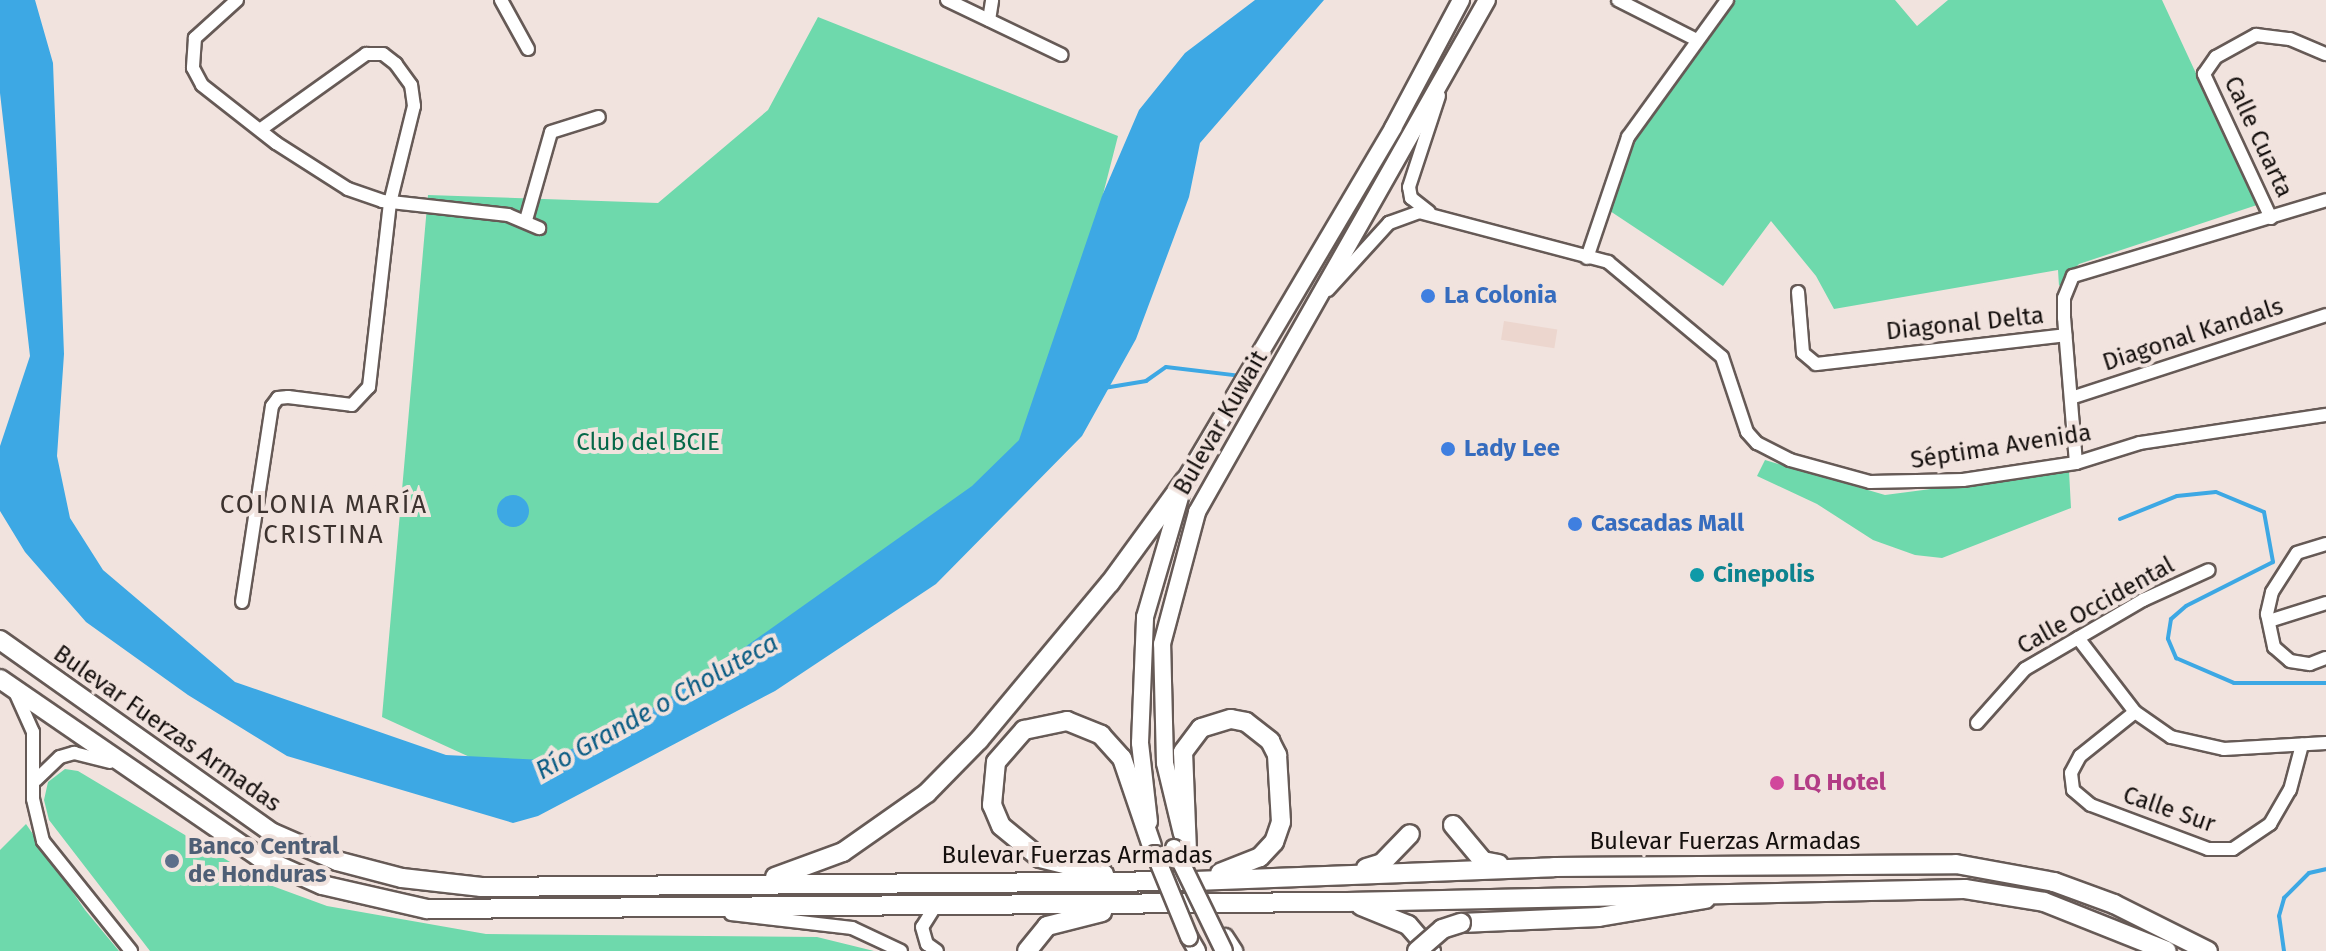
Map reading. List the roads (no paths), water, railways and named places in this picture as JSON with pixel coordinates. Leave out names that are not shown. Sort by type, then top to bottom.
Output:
[{"type":"highway","points":[[753,883],[843,852],[927,793],[1085,614],[1185,480]]},
{"type":"highway","name":"Bulevar Fuerzas Armadas","points":[[0,640],[213,795],[273,833],[337,861],[402,878],[481,887],[1195,881],[1347,872],[1554,867],[1956,864],[2010,871],[2114,904],[2208,951]]},
{"type":"highway","name":"Bulevar Fuerzas Armadas","points":[[6,683],[130,772],[259,857],[363,897],[472,912],[1981,891],[2044,902],[2167,951]]},
{"type":"highway","points":[[1138,881],[1040,858],[1012,839],[992,805],[996,762],[1007,744],[1034,726],[1067,721],[1088,726],[1122,758],[1153,850]]},
{"type":"highway","points":[[1184,853],[1183,752],[1190,738],[1215,721],[1246,722],[1270,741],[1277,755],[1283,797],[1279,832],[1260,857],[1195,881]]},
{"type":"highway","points":[[1453,825],[1483,861],[1554,867]]},
{"type":"highway","points":[[1347,872],[1382,863],[1410,834]]},
{"type":"highway","points":[[1417,951],[1442,929],[1477,919],[1577,917],[1682,907],[1718,893]]},
{"type":"highway","points":[[1347,902],[1408,925],[1431,951]]},
{"type":"highway","points":[[1027,951],[1038,934],[1058,921],[1137,904]]},
{"type":"main road","name":"Bulevar Kuwait","points":[[1193,946],[1153,850],[1140,743],[1145,617],[1185,480],[1461,0]]},
{"type":"main road","name":"Bulevar Kuwait","points":[[1184,853],[1155,747],[1161,713],[1162,644],[1172,592],[1197,512],[1443,84],[1487,0]]},
{"type":"main road","points":[[1184,853],[1228,946]]},
{"type":"street","points":[[237,0],[221,10],[195,38],[193,68],[202,85],[260,130],[348,189],[390,203],[526,220],[539,228]]},
{"type":"street","points":[[501,0],[528,49]]},
{"type":"street","points":[[947,0],[1062,55]]},
{"type":"street","points":[[989,20],[992,0]]},
{"type":"street","points":[[1618,0],[1697,40]]},
{"type":"street","points":[[1587,258],[1628,137],[1727,0]]},
{"type":"street","name":"Calle Cuarta","points":[[2271,218],[2204,74],[2216,57],[2256,35],[2290,39],[2326,54]]},
{"type":"street","points":[[242,602],[272,406],[278,398],[288,397],[352,405],[369,387],[390,203],[414,106],[411,85],[383,54],[366,54],[335,72],[260,130]]},
{"type":"street","points":[[1432,214],[1411,198],[1409,187],[1443,84]]},
{"type":"street","points":[[526,220],[551,132],[599,117]]},
{"type":"street","name":"Diagonal Delta","points":[[1798,292],[1803,353],[1816,364],[2065,335],[2067,285],[2082,270],[2326,200]]},
{"type":"street","points":[[1323,295],[1389,223],[1406,214],[1432,214]]},
{"type":"street","name":"Séptima Avenida","points":[[1432,214],[1617,267],[1711,345],[1728,369],[1747,432],[1757,443],[1790,460],[1886,484],[1963,480],[2076,463],[2140,443],[2323,416]]},
{"type":"street","name":"Diagonal Kandals","points":[[2074,397],[2326,315]]},
{"type":"street","points":[[2065,335],[2074,397],[2076,463]]},
{"type":"street","points":[[2323,416],[2326,431]]},
{"type":"street","points":[[2326,544],[2297,553],[2272,592],[2269,621],[2274,647],[2290,661],[2310,664],[2326,658]]},
{"type":"street","name":"Calle Occidental","points":[[1977,723],[2025,669],[2143,600],[2209,570]]},
{"type":"street","points":[[2269,621],[2326,603]]},
{"type":"street","points":[[2078,638],[2135,712],[2171,737],[2205,747],[2326,743]]},
{"type":"street","points":[[6,683],[33,732],[35,821],[43,841],[131,951]]},
{"type":"street","name":"Calle Sur","points":[[2135,712],[2080,756],[2071,773],[2073,790],[2101,809],[2208,849],[2233,849],[2270,824],[2290,790],[2302,745]]},
{"type":"street","points":[[36,780],[60,757],[74,753],[101,757],[130,772]]},
{"type":"street","points":[[937,951],[927,944],[922,927],[939,904]]},
{"type":"street","points":[[697,910],[852,928],[901,951]]},
{"type":"water","name":"Río Grande o Choluteca","points":[[0,0],[35,0],[53,63],[64,354],[57,456],[70,518],[103,570],[235,682],[446,755],[543,760],[611,734],[707,674],[972,486],[1019,440],[1102,196],[1139,110],[1185,53],[1255,0],[1324,0],[1200,143],[1189,197],[1136,339],[1082,436],[936,584],[775,691],[538,816],[513,823],[287,756],[188,695],[86,622],[25,552],[0,511],[0,446],[30,356],[0,93]]},
{"type":"water","points":[[513,495],[524,500],[529,511],[524,522],[513,527],[502,522],[497,511],[502,500]]},
{"type":"waterway","points":[[1104,388],[1146,381],[1166,367],[1242,376]]},
{"type":"waterway","points":[[2120,519],[2177,496],[2216,492],[2264,512],[2273,562],[2186,606],[2171,619],[2168,639],[2176,658],[2234,683],[2326,683]]},
{"type":"waterway","points":[[2284,951],[2279,916],[2284,898],[2309,873],[2326,869]]},
{"type":"place","name":"La Colonia","points":[[1428,296]]},
{"type":"place","name":"Lady Lee","points":[[1448,449]]},
{"type":"place","name":"Cascadas Mall","points":[[1575,524]]},
{"type":"place","name":"Cinepolis","points":[[1697,575]]},
{"type":"place","name":"LQ Hotel","points":[[1777,783]]},
{"type":"place","name":"Banco Central de Honduras","points":[[172,861]]},
{"type":"district","name":"COLONIA MARÍA CRISTINA","points":[[324,520]]},
{"type":"park label","name":"Club del BCIE","points":[[648,443]]}]
